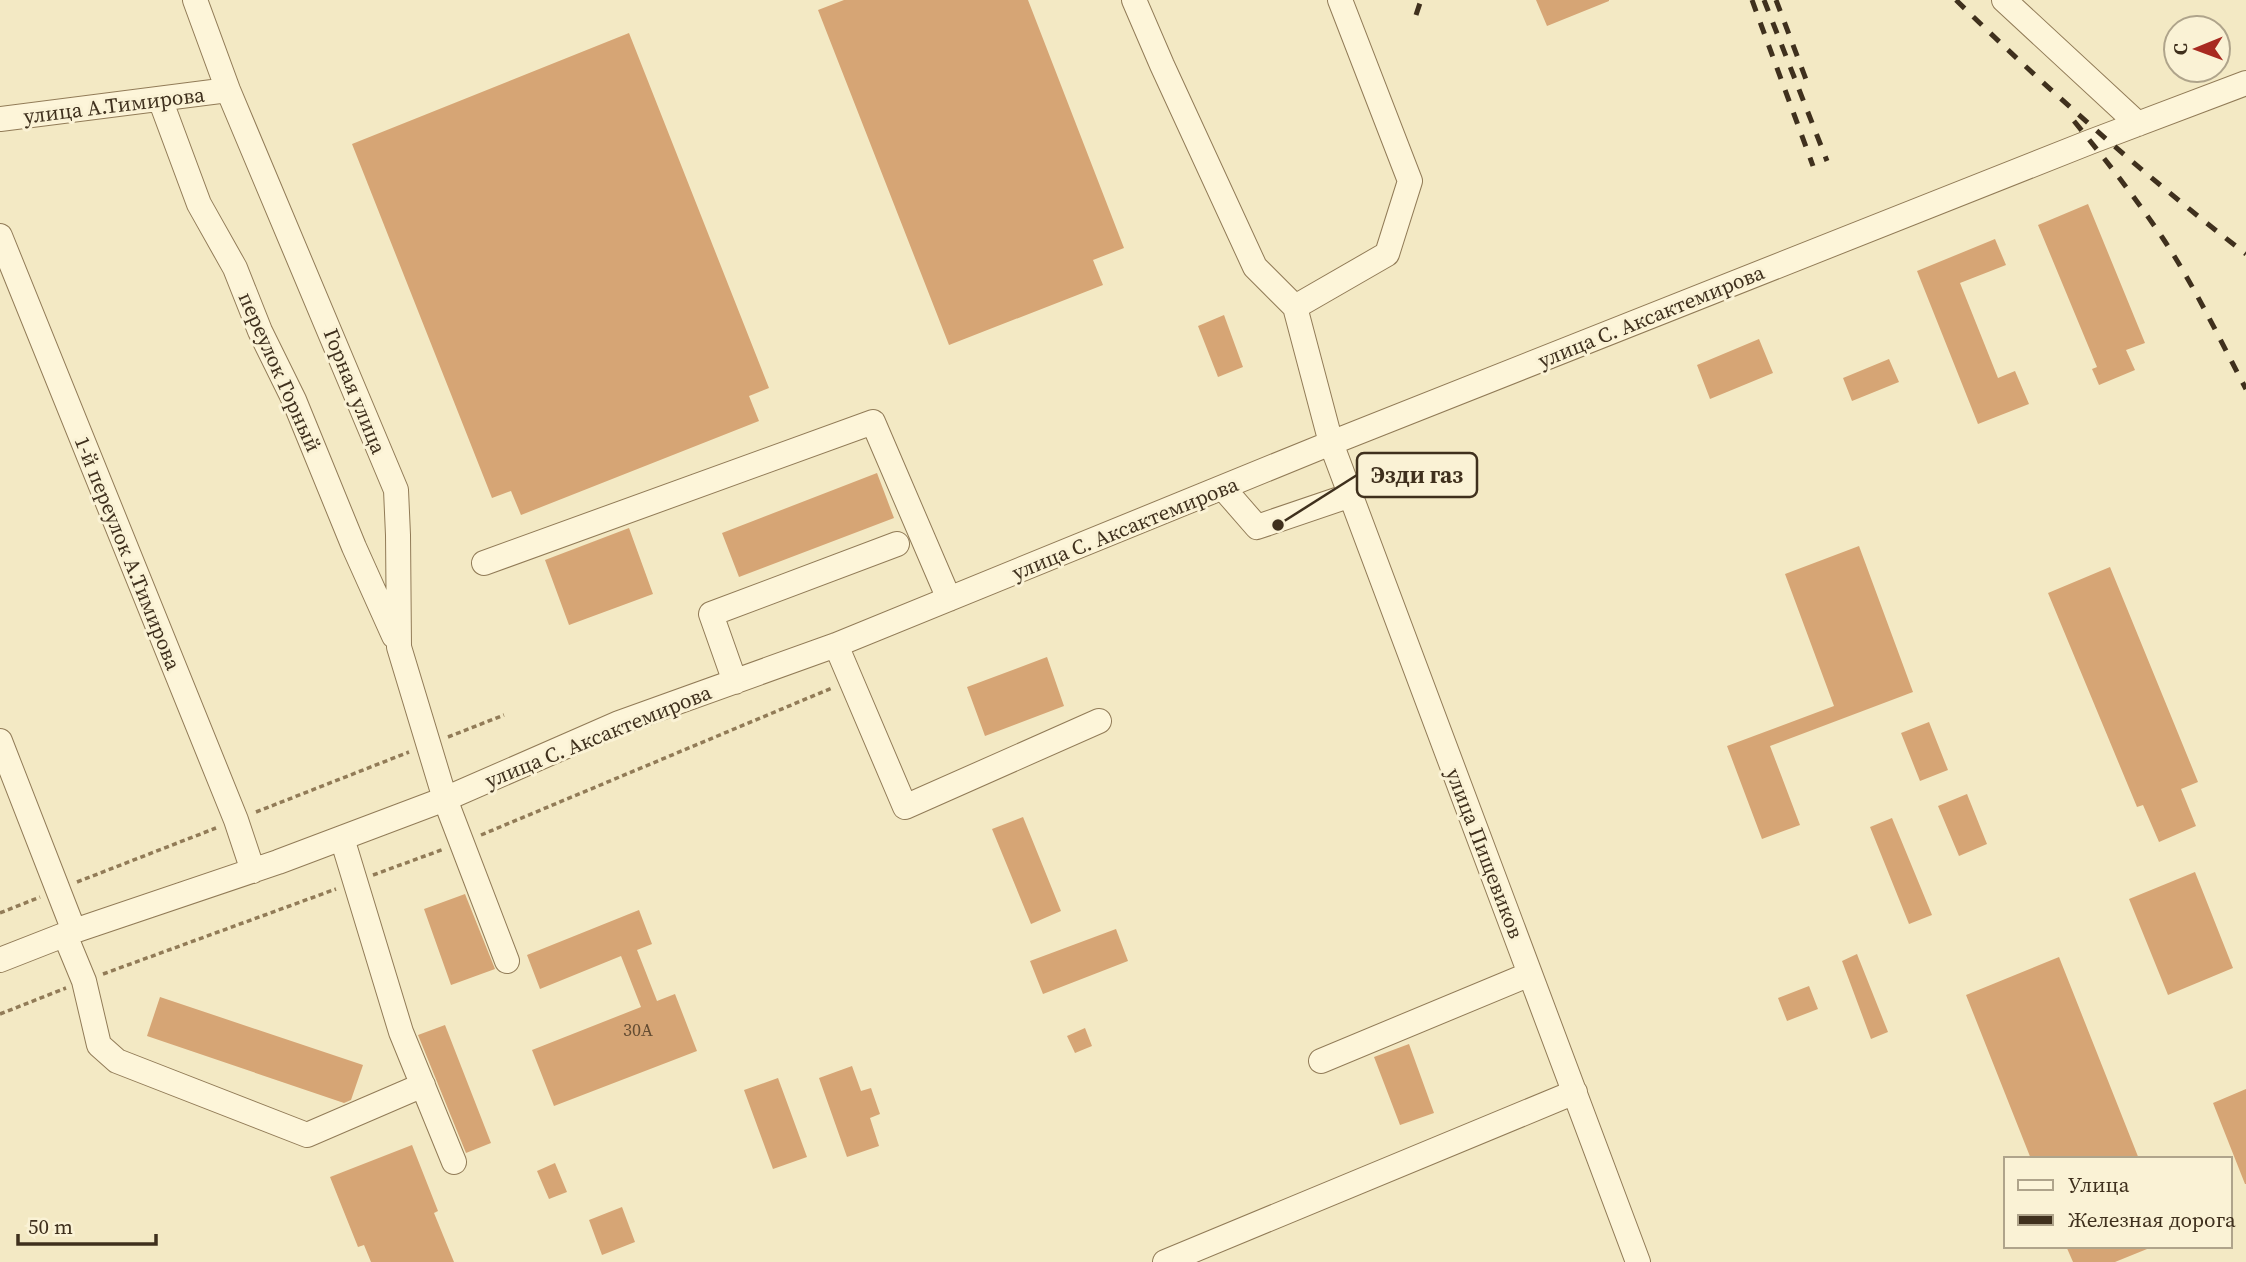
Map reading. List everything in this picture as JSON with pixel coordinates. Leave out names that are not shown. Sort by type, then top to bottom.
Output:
[{"type":"street","name":"Горная улица","points":[[195,0],[228,90],[396,490],[398,647],[445,799],[507,961]]},
{"type":"street","points":[[1134,0],[1161,65],[1255,267],[1295,307],[1387,254],[1410,181],[1340,0]]},
{"type":"street","points":[[2004,0],[2138,124]]},
{"type":"street","name":"улица С. Аксактемирова","points":[[0,960],[69,933],[253,871],[445,799],[619,723],[836,645],[1331,443],[2246,83]]},
{"type":"street","name":"улица А.Тимирова","points":[[0,119],[228,90]]},
{"type":"street","name":"переулок Горный","points":[[160,99],[199,204],[235,268],[398,647]]},
{"type":"street","name":"1-й переулок А.Тимирова","points":[[0,236],[236,820],[253,871]]},
{"type":"street","name":"улица Пищевиков","points":[[1295,307],[1331,443],[1639,1262]]},
{"type":"street","points":[[484,563],[873,422],[949,600]]},
{"type":"street","points":[[1223,488],[1257,527],[1351,495]]},
{"type":"street","points":[[735,682],[711,614],[897,544]]},
{"type":"street","points":[[836,645],[905,807],[1099,721]]},
{"type":"street","points":[[0,741],[69,933],[99,1045],[117,1061],[307,1135],[423,1085]]},
{"type":"street","points":[[342,838],[401,1032],[454,1162]]},
{"type":"street","points":[[1321,1061],[1530,974]]},
{"type":"street","points":[[1165,1262],[1575,1093]]},
{"type":"path","points":[[0,1014],[461,843],[851,681]]},
{"type":"building","points":[[844,0],[1028,0],[1124,248],[1093,260],[1103,285],[949,345],[818,10]]},
{"type":"building","points":[[1536,0],[1609,0],[1609,1],[1547,26]]},
{"type":"building","points":[[629,33],[769,388],[749,396],[759,421],[521,515],[511,491],[492,498],[352,144]]},
{"type":"building","points":[[2088,204],[2145,343],[2126,350],[2135,370],[2099,385],[2092,369],[2097,367],[2038,225]]},
{"type":"building","points":[[1995,239],[2006,265],[1960,283],[1998,378],[2015,371],[2029,404],[1978,424],[1917,271]]},
{"type":"building","points":[[1224,315],[1243,367],[1218,377],[1198,326]]},
{"type":"building","points":[[1759,339],[1773,373],[1710,399],[1697,365]]},
{"type":"building","points":[[1889,359],[1899,382],[1852,401],[1843,378]]},
{"type":"building","points":[[877,473],[894,518],[739,577],[722,533]]},
{"type":"building","points":[[629,528],[653,594],[569,625],[545,560]]},
{"type":"building","points":[[1859,546],[1913,692],[1770,746],[1800,825],[1762,839],[1727,746],[1834,706],[1785,574]]},
{"type":"building","points":[[2110,567],[2198,782],[2181,789],[2196,826],[2159,842],[2143,805],[2137,807],[2048,593]]},
{"type":"building","points":[[1047,657],[1064,706],[985,736],[967,687]]},
{"type":"building","points":[[1929,722],[1948,770],[1920,781],[1901,733]]},
{"type":"building","points":[[1967,794],[1987,844],[1959,856],[1938,806]]},
{"type":"building","points":[[1023,817],[1061,911],[1031,924],[992,829]]},
{"type":"building","points":[[1892,818],[1932,915],[1909,924],[1870,827]]},
{"type":"building","points":[[2195,872],[2233,968],[2168,995],[2129,899]]},
{"type":"building","points":[[465,894],[495,969],[451,985],[424,909]]},
{"type":"building","points":[[639,910],[652,944],[637,950],[657,1001],[675,994],[697,1051],[554,1106],[532,1050],[641,1007],[621,956],[540,989],[527,955]]},
{"type":"building","points":[[1116,929],[1128,961],[1043,994],[1030,961]]},
{"type":"building","points":[[1857,954],[1888,1032],[1871,1039],[1842,961]]},
{"type":"building","points":[[2059,957],[2138,1157],[2030,1157],[1966,995]]},
{"type":"building","points":[[1809,986],[1818,1009],[1787,1021],[1778,998]]},
{"type":"building","points":[[160,997],[363,1065],[351,1100],[344,1103],[147,1036]]},
{"type":"building","points":[[445,1025],[491,1143],[466,1153],[418,1035]]},
{"type":"building","points":[[1085,1028],[1092,1046],[1075,1053],[1067,1036]]},
{"type":"building","points":[[1409,1044],[1434,1113],[1400,1125],[1374,1057]]},
{"type":"building","points":[[852,1066],[861,1091],[871,1088],[880,1114],[870,1118],[879,1146],[847,1157],[819,1078]]},
{"type":"building","points":[[778,1078],[807,1157],[773,1169],[744,1090]]},
{"type":"building","points":[[2246,1089],[2246,1184],[2245,1184],[2213,1103]]},
{"type":"building","points":[[412,1145],[438,1211],[434,1213],[454,1262],[371,1262],[364,1245],[358,1247],[330,1177]]},
{"type":"building","points":[[555,1163],[567,1192],[549,1199],[537,1171]]},
{"type":"building","points":[[622,1207],[635,1242],[602,1255],[589,1220]]},
{"type":"building","points":[[2067,1248],[2150,1248],[2115,1262],[2073,1262]]},
{"type":"railway","points":[[1416,15],[1421,0]]},
{"type":"railway","points":[[1752,0],[1813,166]]},
{"type":"railway","points":[[1764,0],[1827,161]]},
{"type":"railway","points":[[1776,0],[1807,82]]},
{"type":"railway","points":[[1956,0],[2097,131],[2246,254]]},
{"type":"railway","points":[[2074,121],[2120,178],[2174,255],[2246,389]]},
{"type":"place","name":"Эзди газ","points":[[1278,525]]}]
